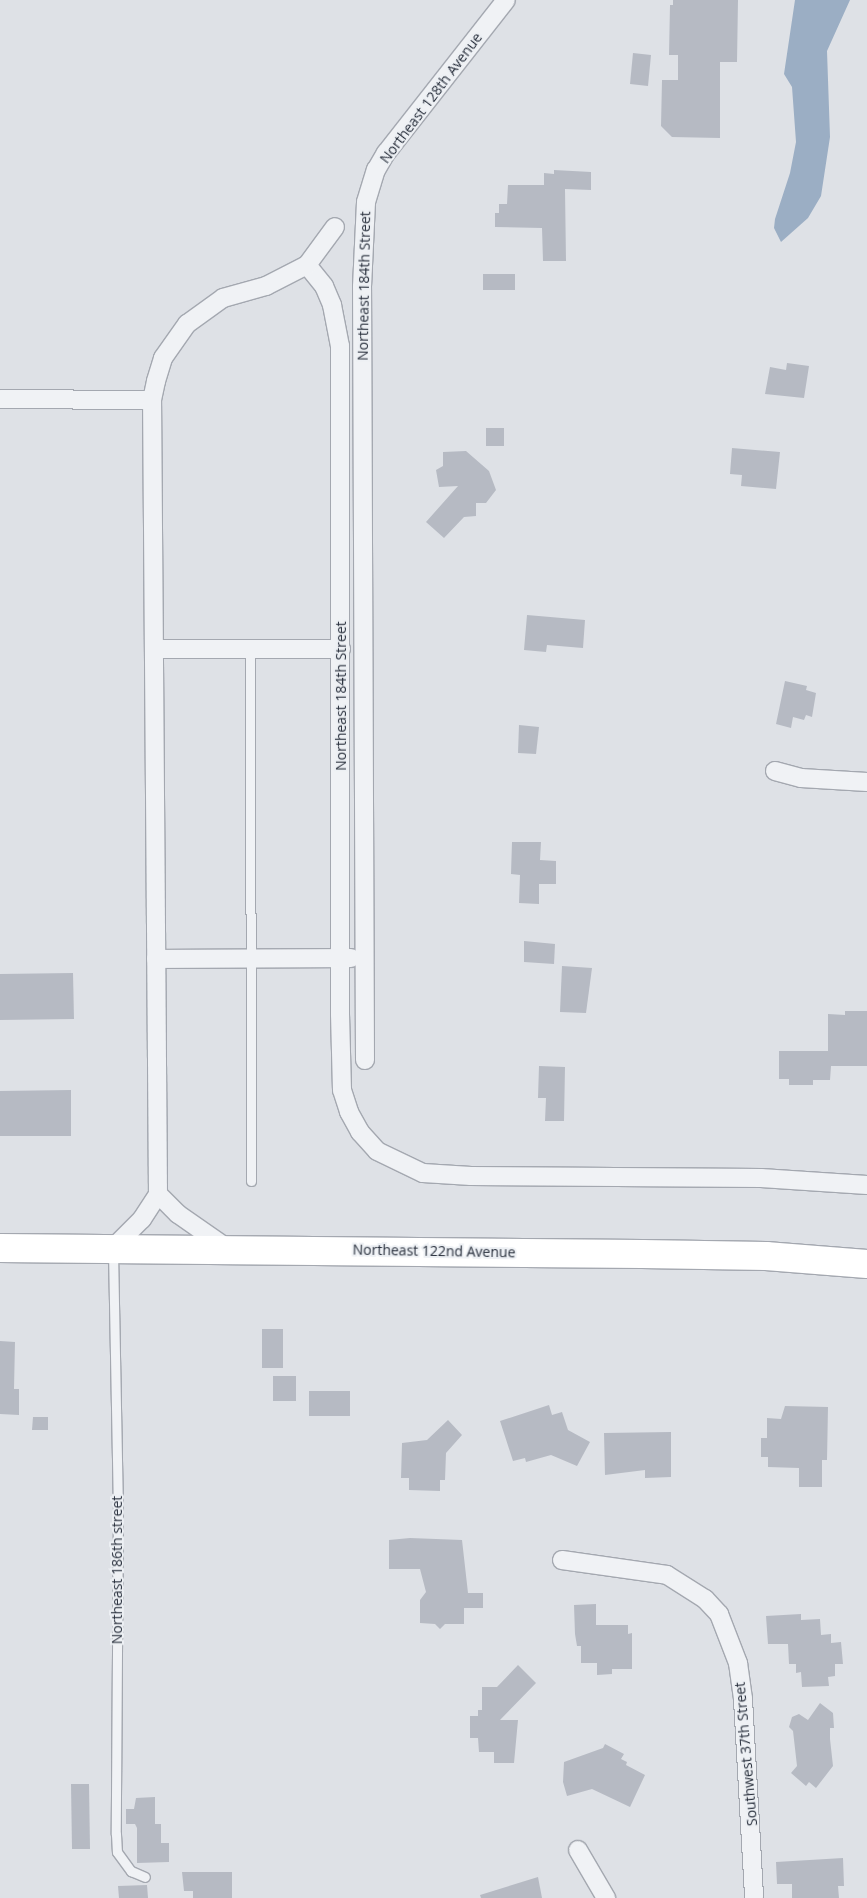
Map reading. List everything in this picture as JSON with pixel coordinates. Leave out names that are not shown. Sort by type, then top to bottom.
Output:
[{"type":"highway","name":"Northeast 122nd Avenue","points":[[0,1248],[766,1256],[867,1264]]},
{"type":"street","name":"Northeast 128th Avenue","points":[[366,202],[376,170],[386,153],[506,0]]},
{"type":"street","name":"Northeast 184th Street","points":[[365,1060],[362,287],[366,202]]},
{"type":"street","points":[[114,1248],[142,1219],[158,1194],[152,400],[163,358],[187,324],[223,298],[266,286],[307,265],[335,227]]},
{"type":"street","name":"Northeast 184th Street","points":[[307,265],[324,286],[332,305],[340,346],[339,958],[342,1090],[349,1112],[360,1132],[377,1151],[423,1173],[471,1176],[761,1178],[867,1185]]},
{"type":"street","points":[[0,399],[152,400]]},
{"type":"street","points":[[154,649],[341,649]]},
{"type":"street","points":[[775,770],[801,778],[867,782]]},
{"type":"street","points":[[156,959],[364,958]]},
{"type":"street","points":[[158,1194],[178,1214],[229,1250]]},
{"type":"street","name":"Southwest 37th Street","points":[[562,1560],[667,1574],[705,1599],[719,1614],[728,1630],[738,1663],[752,1827],[754,1898]]},
{"type":"street","points":[[578,1850],[606,1898]]},
{"type":"lane","points":[[250,649],[251,1181]]},
{"type":"lane","name":"Northeast 186th street","points":[[114,1248],[118,1510],[116,1834],[117,1852],[131,1871],[145,1877]]},
{"type":"water","points":[[795,0],[850,0],[827,51],[830,137],[821,196],[808,218],[781,242],[774,228],[775,219],[790,173],[796,142],[792,87],[784,74]]},
{"type":"building","points":[[673,0],[738,0],[737,62],[720,62],[720,138],[672,137],[661,126],[662,80],[678,80],[678,55],[669,55],[670,5],[673,5]]},
{"type":"building","points":[[633,53],[651,55],[648,86],[630,84]]},
{"type":"building","points":[[554,170],[591,172],[591,190],[565,189],[566,261],[543,261],[542,228],[495,227],[495,213],[499,213],[499,204],[507,204],[508,185],[544,185],[544,173],[554,174]]},
{"type":"building","points":[[483,274],[515,274],[515,290],[483,290]]},
{"type":"building","points":[[787,363],[809,366],[804,398],[765,394],[770,367],[786,370]]},
{"type":"building","points":[[486,428],[504,428],[504,446],[486,446]]},
{"type":"building","points":[[732,448],[780,452],[776,489],[741,486],[742,475],[730,474]]},
{"type":"building","points":[[466,451],[489,471],[496,490],[486,503],[476,503],[476,516],[464,517],[444,538],[426,522],[458,486],[439,487],[436,470],[443,466],[443,452]]},
{"type":"building","points":[[527,615],[585,620],[583,648],[547,645],[546,652],[524,650]]},
{"type":"building","points":[[785,681],[807,686],[806,690],[816,693],[812,717],[806,715],[804,720],[793,717],[791,728],[776,724]]},
{"type":"building","points":[[519,725],[539,727],[536,754],[518,753]]},
{"type":"building","points":[[512,842],[541,842],[540,860],[556,861],[556,884],[539,884],[539,904],[519,903],[520,875],[511,874]]},
{"type":"building","points":[[524,941],[555,944],[554,964],[524,962]]},
{"type":"building","points":[[562,966],[592,968],[586,1013],[560,1012]]},
{"type":"building","points":[[73,973],[74,1019],[0,1020],[0,974]]},
{"type":"building","points":[[845,1011],[867,1011],[867,1066],[831,1066],[830,1080],[813,1080],[813,1085],[789,1085],[789,1079],[779,1079],[779,1051],[828,1051],[828,1014],[845,1015]]},
{"type":"building","points":[[539,1066],[565,1067],[564,1121],[545,1121],[546,1098],[538,1098]]},
{"type":"building","points":[[71,1090],[71,1136],[0,1136],[0,1091]]},
{"type":"building","points":[[262,1329],[283,1329],[283,1368],[262,1368]]},
{"type":"building","points":[[0,1341],[15,1342],[14,1389],[19,1389],[19,1415],[0,1414]]},
{"type":"building","points":[[273,1376],[296,1376],[296,1401],[273,1401]]},
{"type":"building","points":[[309,1391],[350,1391],[350,1416],[309,1416]]},
{"type":"building","points":[[549,1405],[552,1415],[562,1412],[568,1430],[590,1442],[577,1466],[551,1455],[526,1462],[525,1458],[513,1461],[500,1421]]},
{"type":"building","points":[[785,1406],[828,1407],[827,1460],[822,1460],[822,1487],[799,1487],[799,1468],[768,1467],[768,1457],[761,1457],[761,1438],[767,1438],[767,1418],[781,1419]]},
{"type":"building","points":[[33,1417],[48,1417],[48,1430],[32,1430]]},
{"type":"building","points":[[448,1420],[462,1435],[446,1453],[445,1480],[440,1480],[440,1491],[409,1490],[409,1478],[401,1478],[402,1443],[427,1440]]},
{"type":"building","points":[[671,1432],[671,1477],[645,1478],[645,1470],[605,1475],[604,1433]]},
{"type":"building","points":[[410,1538],[462,1540],[468,1593],[483,1593],[483,1608],[464,1608],[464,1624],[445,1624],[440,1629],[435,1624],[420,1623],[420,1600],[426,1592],[420,1569],[389,1569],[389,1540]]},
{"type":"building","points":[[596,1604],[596,1625],[628,1625],[628,1634],[632,1633],[632,1669],[612,1669],[612,1674],[597,1675],[597,1663],[581,1663],[581,1646],[577,1646],[575,1634],[574,1605]]},
{"type":"building","points":[[801,1614],[801,1620],[820,1619],[821,1635],[831,1634],[831,1643],[841,1642],[843,1664],[835,1664],[835,1676],[828,1677],[829,1686],[802,1687],[801,1672],[796,1673],[796,1664],[789,1664],[788,1644],[768,1644],[766,1616]]},
{"type":"building","points":[[518,1665],[536,1683],[500,1720],[518,1720],[514,1763],[494,1763],[494,1752],[479,1752],[478,1738],[470,1738],[470,1716],[478,1716],[478,1710],[482,1710],[482,1687],[497,1687]]},
{"type":"building","points":[[820,1703],[833,1713],[834,1728],[830,1728],[830,1739],[833,1766],[816,1788],[809,1782],[806,1786],[791,1773],[797,1766],[793,1731],[789,1727],[792,1717],[799,1714],[808,1720]]},
{"type":"building","points":[[605,1744],[624,1754],[621,1759],[627,1762],[626,1765],[645,1775],[630,1807],[592,1789],[567,1796],[563,1782],[564,1762],[603,1748]]},
{"type":"building","points":[[71,1784],[89,1784],[90,1849],[72,1849]]},
{"type":"building","points":[[155,1797],[155,1824],[161,1824],[161,1843],[169,1843],[169,1862],[137,1863],[137,1828],[135,1824],[126,1824],[126,1809],[134,1809],[136,1798]]},
{"type":"building","points":[[843,1858],[844,1886],[838,1886],[839,1898],[792,1898],[792,1884],[777,1884],[776,1862]]},
{"type":"building","points":[[182,1872],[232,1872],[232,1898],[193,1898],[193,1891],[184,1891]]},
{"type":"building","points":[[538,1877],[542,1898],[481,1898],[480,1895]]},
{"type":"building","points":[[147,1885],[148,1898],[119,1898],[118,1886]]}]
